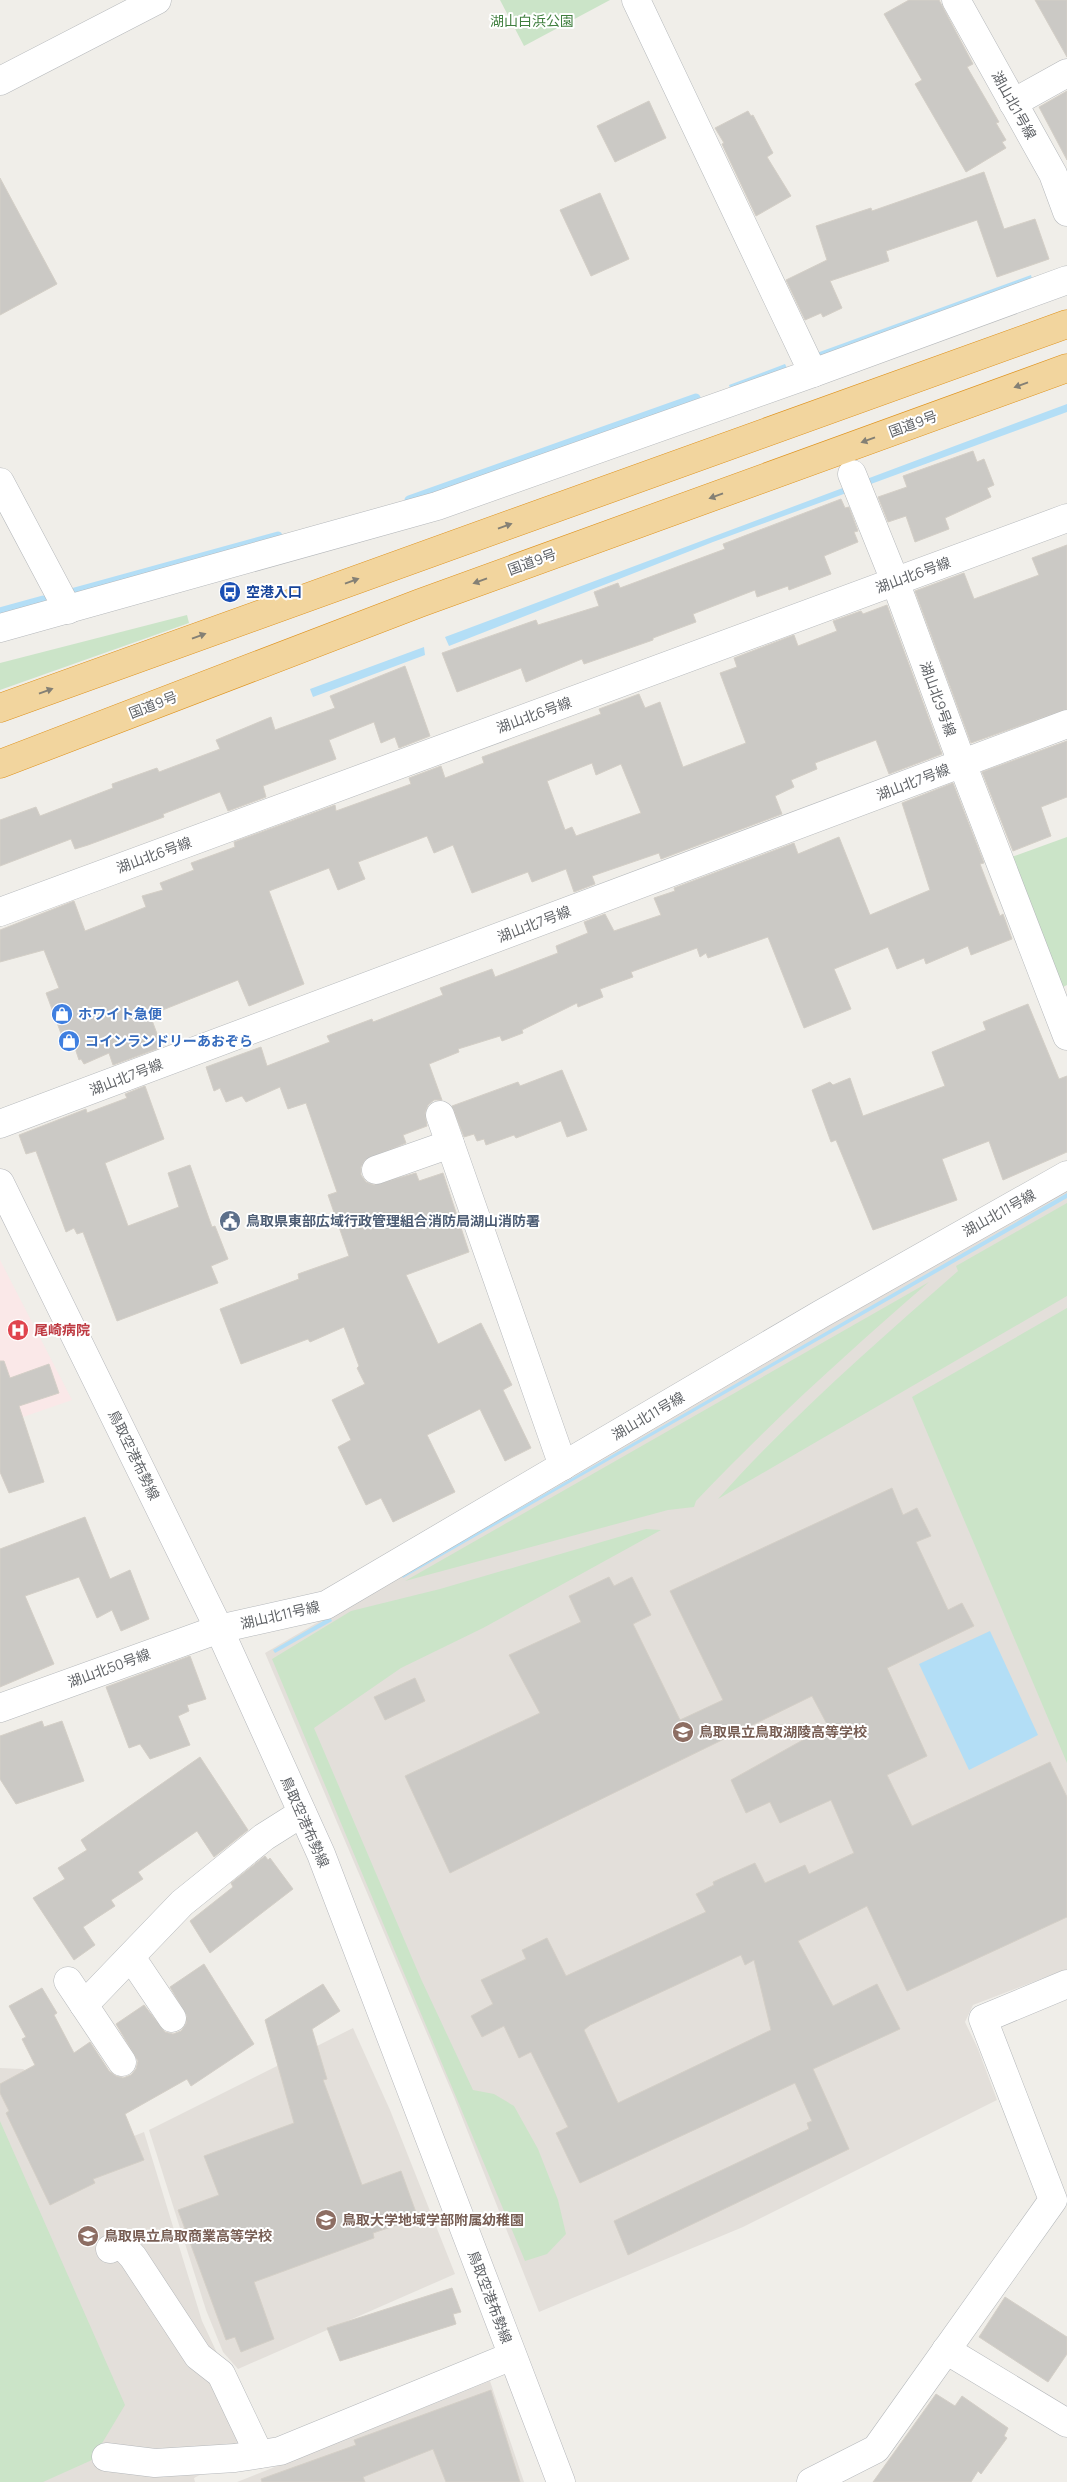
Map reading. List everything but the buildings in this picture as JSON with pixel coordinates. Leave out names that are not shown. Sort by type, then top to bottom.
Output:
[{"type":"highway","points":[[0,708],[1067,324]]},
{"type":"highway","name":"国道9号","points":[[0,764],[429,599],[1067,368]]},
{"type":"street","points":[[0,81],[157,0]]},
{"type":"street","points":[[636,0],[812,373]]},
{"type":"street","name":"湖山北1号線","points":[[956,0],[1053,174],[1067,212]]},
{"type":"street","points":[[1013,103],[1067,73]]},
{"type":"street","points":[[0,628],[437,506],[1067,280]]},
{"type":"street","name":"湖山北9号線","points":[[852,474],[895,581],[962,763],[1067,1036]]},
{"type":"street","points":[[0,482],[68,610]]},
{"type":"street","name":"湖山北6号線","points":[[0,912],[1067,518]]},
{"type":"street","name":"湖山北7号線","points":[[0,1124],[1067,724]]},
{"type":"street","points":[[440,1115],[563,1466]]},
{"type":"street","points":[[376,1170],[450,1144]]},
{"type":"street","name":"湖山北11号線","points":[[218,1629],[326,1605],[821,1314],[1067,1175]]},
{"type":"street","name":"鳥取空港布勢線","points":[[0,1183],[218,1629],[321,1854],[561,2482]]},
{"type":"street","name":"湖山北50号線","points":[[0,1708],[218,1629]]},
{"type":"street","points":[[84,2005],[182,1903],[264,1837],[302,1813]]},
{"type":"street","points":[[131,1957],[172,2018]]},
{"type":"street","points":[[68,1981],[122,2062]]},
{"type":"street","points":[[811,2482],[876,2449],[1053,2200],[983,2019],[1067,1984]]},
{"type":"street","points":[[110,2249],[118,2245],[124,2246],[198,2356],[221,2374],[259,2454]]},
{"type":"street","points":[[946,2350],[1067,2423]]},
{"type":"street","points":[[106,2457],[155,2464],[235,2458],[280,2451],[512,2356]]},
{"type":"shaded area","name":"鳥取県立鳥取湖陵高等学校","points":[[1067,1191],[1067,1969],[973,2005],[965,2022],[978,2049],[997,2100],[743,2227],[539,2312],[454,2097],[265,1653],[790,1348]]},
{"type":"shaded area","name":"尾崎病院","points":[[0,1260],[72,1400],[0,1425]]},
{"type":"shaded area","points":[[353,2028],[390,2110],[455,2274],[238,2369],[223,2352],[206,2310],[149,2130]]},
{"type":"shaded area","name":"鳥取県立鳥取商業高等学校","points":[[0,2068],[23,2069],[53,2087],[94,2152],[144,2132],[202,2321],[218,2355],[266,2440],[194,2478],[195,2482],[0,2482]]},
{"type":"shaded area","points":[[490,2381],[524,2482],[237,2482],[356,2435]]},
{"type":"green space","name":"湖山白浜公園","points":[[500,0],[610,0],[524,46]]},
{"type":"green space","points":[[187,615],[189,623],[0,690],[0,663]]},
{"type":"green space","points":[[1067,837],[1067,985],[1059,989],[1006,859]]},
{"type":"green space","points":[[1067,1203],[1067,1296],[718,1499],[775,1439],[865,1353],[958,1271],[956,1266]]},
{"type":"green space","points":[[929,1282],[839,1361],[781,1416],[696,1501],[694,1507],[668,1510],[405,1581]]},
{"type":"green space","points":[[1067,1308],[1067,1763],[912,1397]]},
{"type":"green space","points":[[646,1529],[661,1530],[483,1628],[401,1668],[314,1728],[421,1979],[473,2090],[494,2094],[514,2106],[538,2149],[558,2200],[566,2234],[547,2254],[525,2261],[272,1659],[351,1611],[440,1589]]},
{"type":"green space","points":[[0,2121],[125,2405],[92,2460],[43,2482],[0,2482]]},
{"type":"water","points":[[1031,275],[1032,279],[816,358],[814,354]]},
{"type":"water","points":[[785,364],[787,368],[730,388],[729,385]]},
{"type":"water","points":[[1067,404],[1067,412],[713,542],[449,646],[445,637]]},
{"type":"water","points":[[424,647],[425,655],[313,697],[310,689]]},
{"type":"water","points":[[1067,1193],[1067,1198],[403,1578],[402,1576]]},
{"type":"water","points":[[330,1617],[332,1621],[275,1653],[273,1650]]},
{"type":"water","points":[[990,1631],[1038,1735],[969,1770],[919,1664]]},
{"type":"waterway","points":[[409,500],[696,398]]},
{"type":"waterway","points":[[71,593],[278,536]]},
{"type":"waterway","points":[[0,612],[43,600]]},
{"type":"place","name":"空港入口","points":[[230,592]]},
{"type":"place","name":"ホワイト急便","points":[[62,1014]]},
{"type":"place","name":"コインランドリーあおぞら","points":[[69,1041]]},
{"type":"place","name":"鳥取県東部広域行政管理組合消防局湖山消防署","points":[[230,1221]]},
{"type":"place","name":"尾崎病院","points":[[18,1330]]},
{"type":"place","name":"鳥取県立鳥取湖陵高等学校","points":[[683,1732]]},
{"type":"place","name":"鳥取大学地域学部附属幼稚園","points":[[326,2220]]},
{"type":"place","name":"鳥取県立鳥取商業高等学校","points":[[88,2236]]}]
